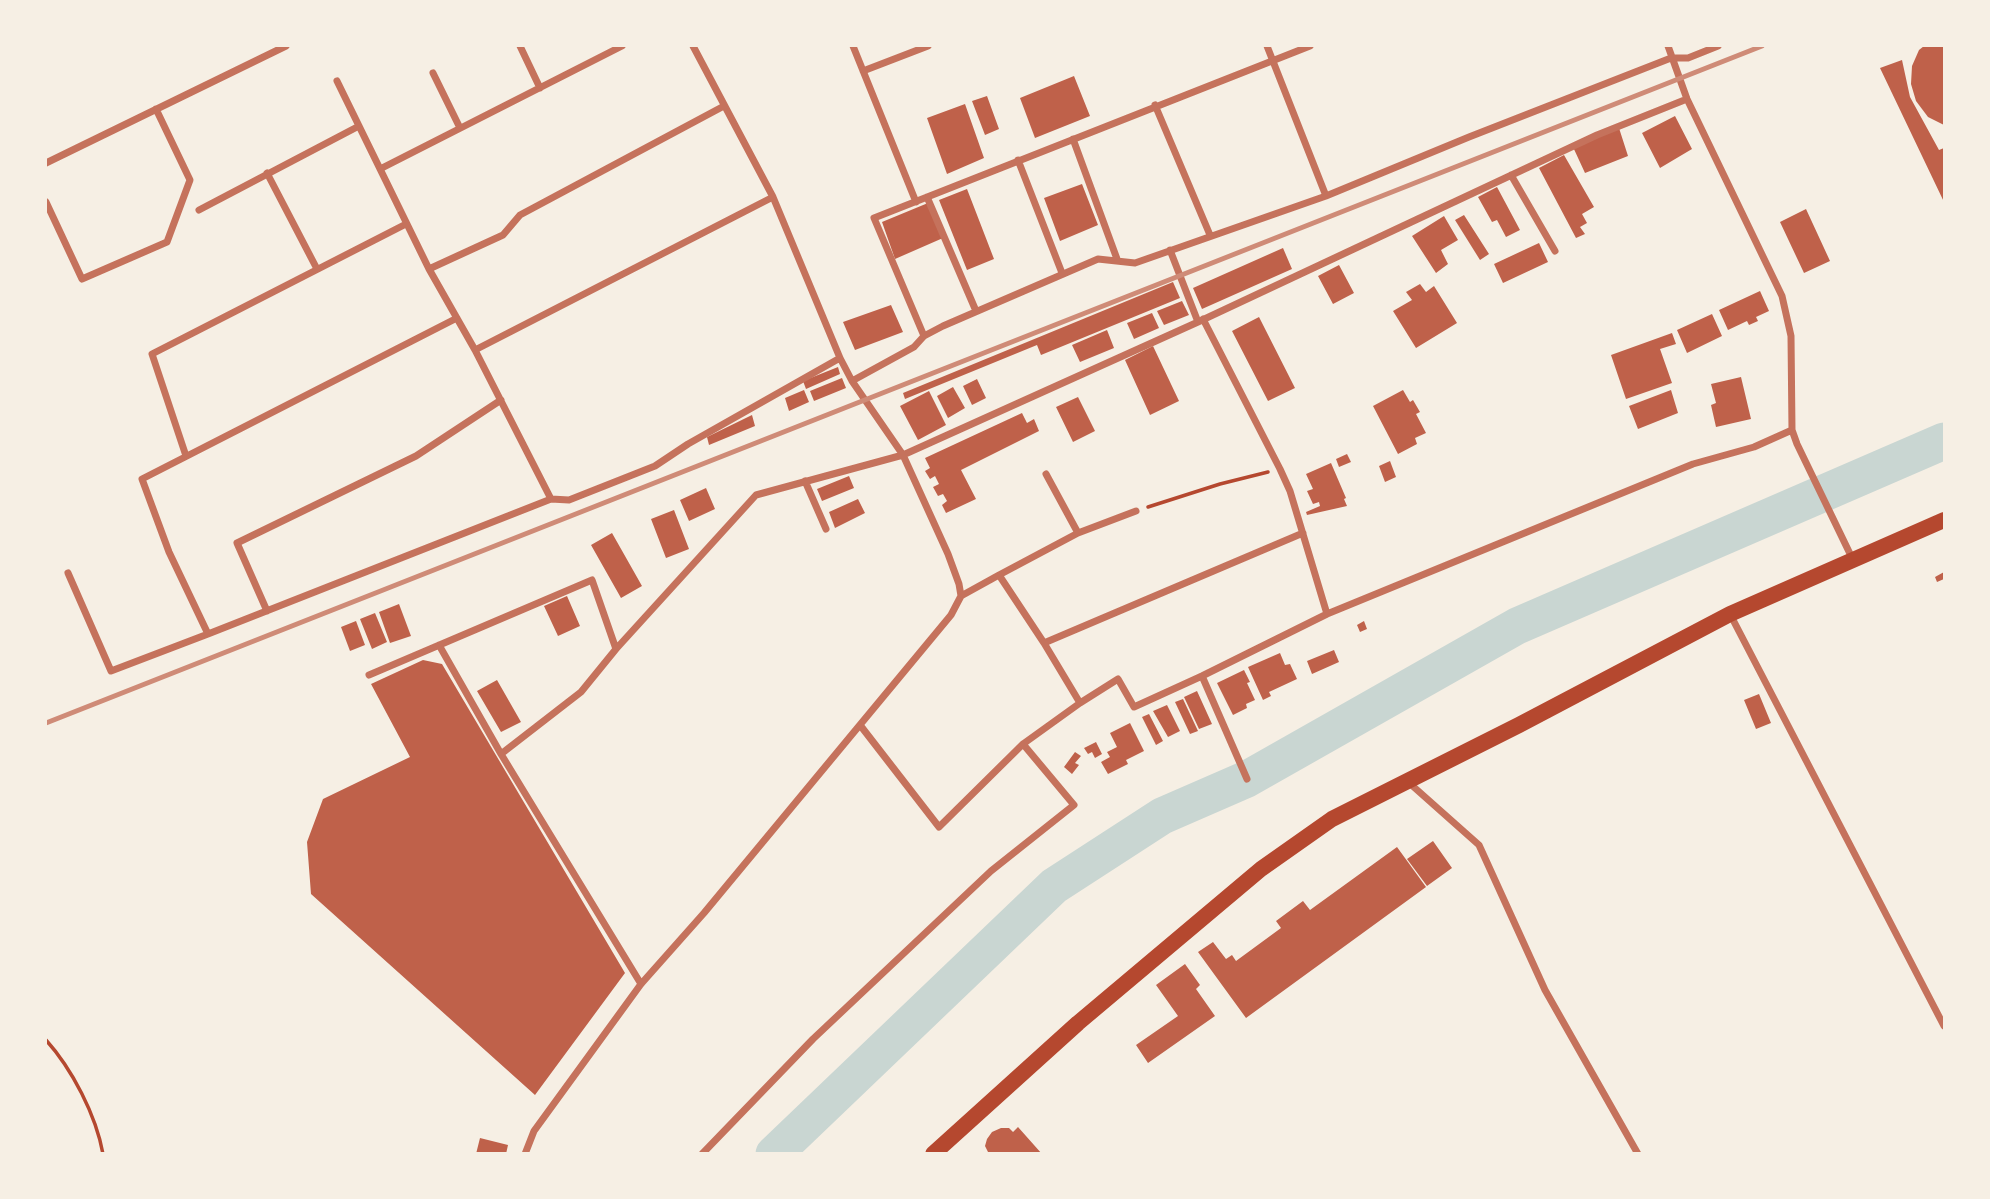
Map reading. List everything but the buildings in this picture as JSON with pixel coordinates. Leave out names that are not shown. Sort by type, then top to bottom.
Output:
[{"type":"highway","points":[[933,1153],[1078,1023],[1261,869],[1332,818],[1519,726],[1730,614],[1944,520]]},
{"type":"street","points":[[46,163],[286,46]]},
{"type":"street","points":[[520,46],[540,88]]},
{"type":"street","points":[[380,169],[622,46]]},
{"type":"street","points":[[693,46],[773,197],[840,358],[852,381],[903,455],[948,554],[961,596]]},
{"type":"street","points":[[853,46],[915,202]]},
{"type":"street","points":[[863,71],[928,46]]},
{"type":"street","points":[[1267,46],[1326,196]]},
{"type":"street","points":[[923,336],[874,218],[1310,46]]},
{"type":"street","points":[[1668,46],[1687,99],[1782,296],[1791,336],[1792,430],[1853,561]]},
{"type":"street","points":[[852,381],[914,347],[923,336],[1098,259],[1135,263],[1326,196],[1671,58],[1689,58],[1718,46]]},
{"type":"street","points":[[433,73],[460,128]]},
{"type":"street","points":[[337,81],[429,269],[475,350],[551,499]]},
{"type":"street","points":[[501,754],[581,692],[616,649],[757,495],[903,455],[1200,321],[1597,135],[1687,99]]},
{"type":"street","points":[[1155,105],[1210,235]]},
{"type":"street","points":[[429,269],[503,234],[520,215],[724,106]]},
{"type":"street","points":[[46,202],[82,279],[167,242],[190,180],[156,109]]},
{"type":"street","points":[[199,210],[359,126]]},
{"type":"street","points":[[1073,139],[1117,259]]},
{"type":"street","points":[[1018,160],[1062,273]]},
{"type":"street","points":[[267,173],[317,269]]},
{"type":"street","points":[[1511,175],[1555,251]]},
{"type":"street","points":[[475,350],[773,197]]},
{"type":"street","points":[[927,197],[975,311]]},
{"type":"street","points":[[186,457],[152,354],[406,224]]},
{"type":"street","points":[[1170,250],[1200,321],[1280,470],[1303,533],[1327,614]]},
{"type":"street","points":[[208,634],[169,552],[142,479],[457,318]]},
{"type":"street","points":[[68,573],[111,671],[551,499],[569,500],[655,466],[688,444],[840,358]]},
{"type":"street","points":[[267,611],[237,542],[416,456],[501,400]]},
{"type":"street","points":[[860,726],[939,827],[1023,744],[1118,679],[1134,707],[1327,614],[1693,464],[1754,447],[1792,430]]},
{"type":"street","points":[[1046,474],[1078,533]]},
{"type":"street","points":[[806,481],[826,528]]},
{"type":"street","points":[[524,1153],[534,1131],[641,984],[860,726],[951,615],[961,596],[1078,533],[1136,511]]},
{"type":"street","points":[[1044,643],[1303,533]]},
{"type":"street","points":[[999,575],[1080,703]]},
{"type":"street","points":[[369,675],[592,579],[616,649]]},
{"type":"street","points":[[1730,614],[1944,1026]]},
{"type":"street","points":[[439,645],[501,754],[641,984]]},
{"type":"street","points":[[1202,676],[1247,779]]},
{"type":"street","points":[[702,1153],[813,1039],[991,871],[1074,805],[1023,744]]},
{"type":"street","points":[[1407,781],[1479,845],[1545,990],[1638,1153]]},
{"type":"path","points":[[1136,511],[1220,484],[1280,470]]},
{"type":"path","points":[[46,1040],[63,1059],[99,1132],[103,1153]]},
{"type":"waterway","points":[[774,1154],[1054,886],[1162,816],[1247,779],[1517,626],[1944,441]]},
{"type":"railway","points":[[46,723],[1762,46]]}]
